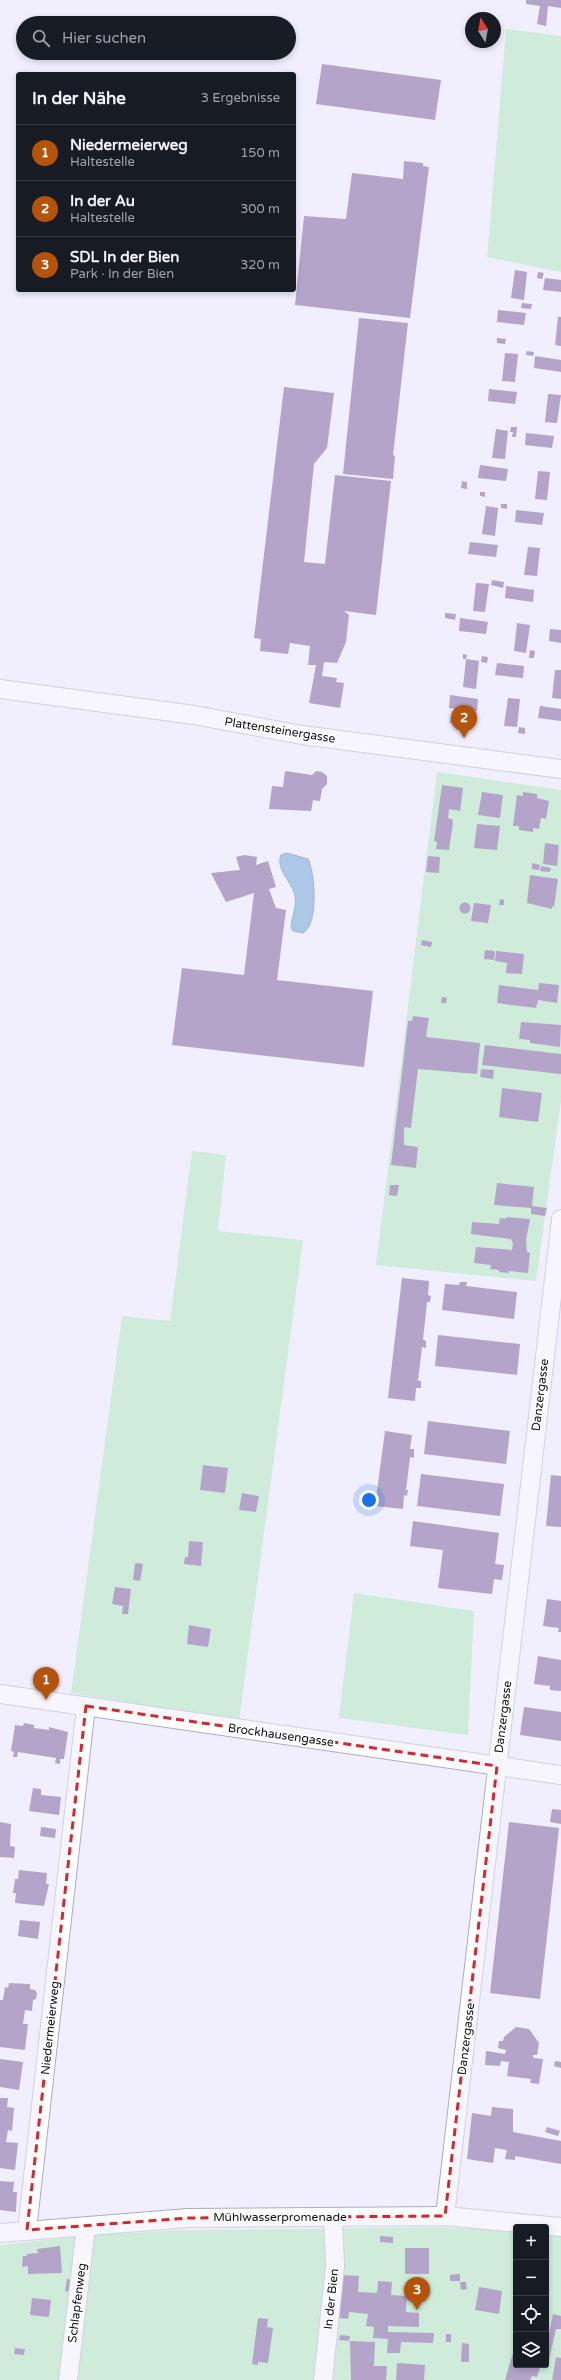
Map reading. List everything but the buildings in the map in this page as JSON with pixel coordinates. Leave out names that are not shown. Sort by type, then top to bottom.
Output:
[{"type":"street","name":"Plattensteinergasse","points":[[0,689],[194,715],[302,735],[561,769]]},
{"type":"street","name":"Danzergasse","points":[[445,2216],[561,1219]]},
{"type":"street","name":"Brockhausengasse","points":[[0,1694],[561,1775]]},
{"type":"street","name":"Niedermeierweg","points":[[27,2230],[86,1706]]},
{"type":"street","name":"Mühlwasserpromenade","points":[[0,2233],[188,2218],[445,2216],[561,2227]]},
{"type":"street","name":"In der Bien","points":[[323,2380],[335,2266],[333,2218]]},
{"type":"street","name":"Schlapfenweg","points":[[68,2380],[86,2227]]},
{"type":"highlighted area","points":[[86,1706],[497,1766],[445,2216],[188,2218],[27,2230]]},
{"type":"green space","points":[[506,29],[561,36],[561,272],[487,257]]},
{"type":"green space","points":[[437,772],[561,790],[561,1101],[536,1281],[376,1265]]},
{"type":"green space","points":[[192,1151],[226,1155],[218,1231],[303,1240],[239,1721],[71,1693],[122,1316],[170,1321]]},
{"type":"green space","points":[[354,1593],[474,1611],[468,1735],[339,1718]]},
{"type":"green space","points":[[435,2227],[513,2231],[513,2368],[549,2368],[549,2233],[561,2233],[561,2380],[0,2380],[0,2245],[90,2235],[183,2230]]},
{"type":"water","points":[[287,853],[308,859],[312,875],[314,898],[312,920],[308,928],[303,933],[293,931],[291,927],[295,907],[295,896],[294,891],[280,865],[281,855]]},
{"type":"place","name":"In der Au","points":[[464,738]]},
{"type":"place","name":"Niedermeierweg","points":[[46,1700]]},
{"type":"place","name":"SDL In der Bien","points":[[417,2310]]}]
